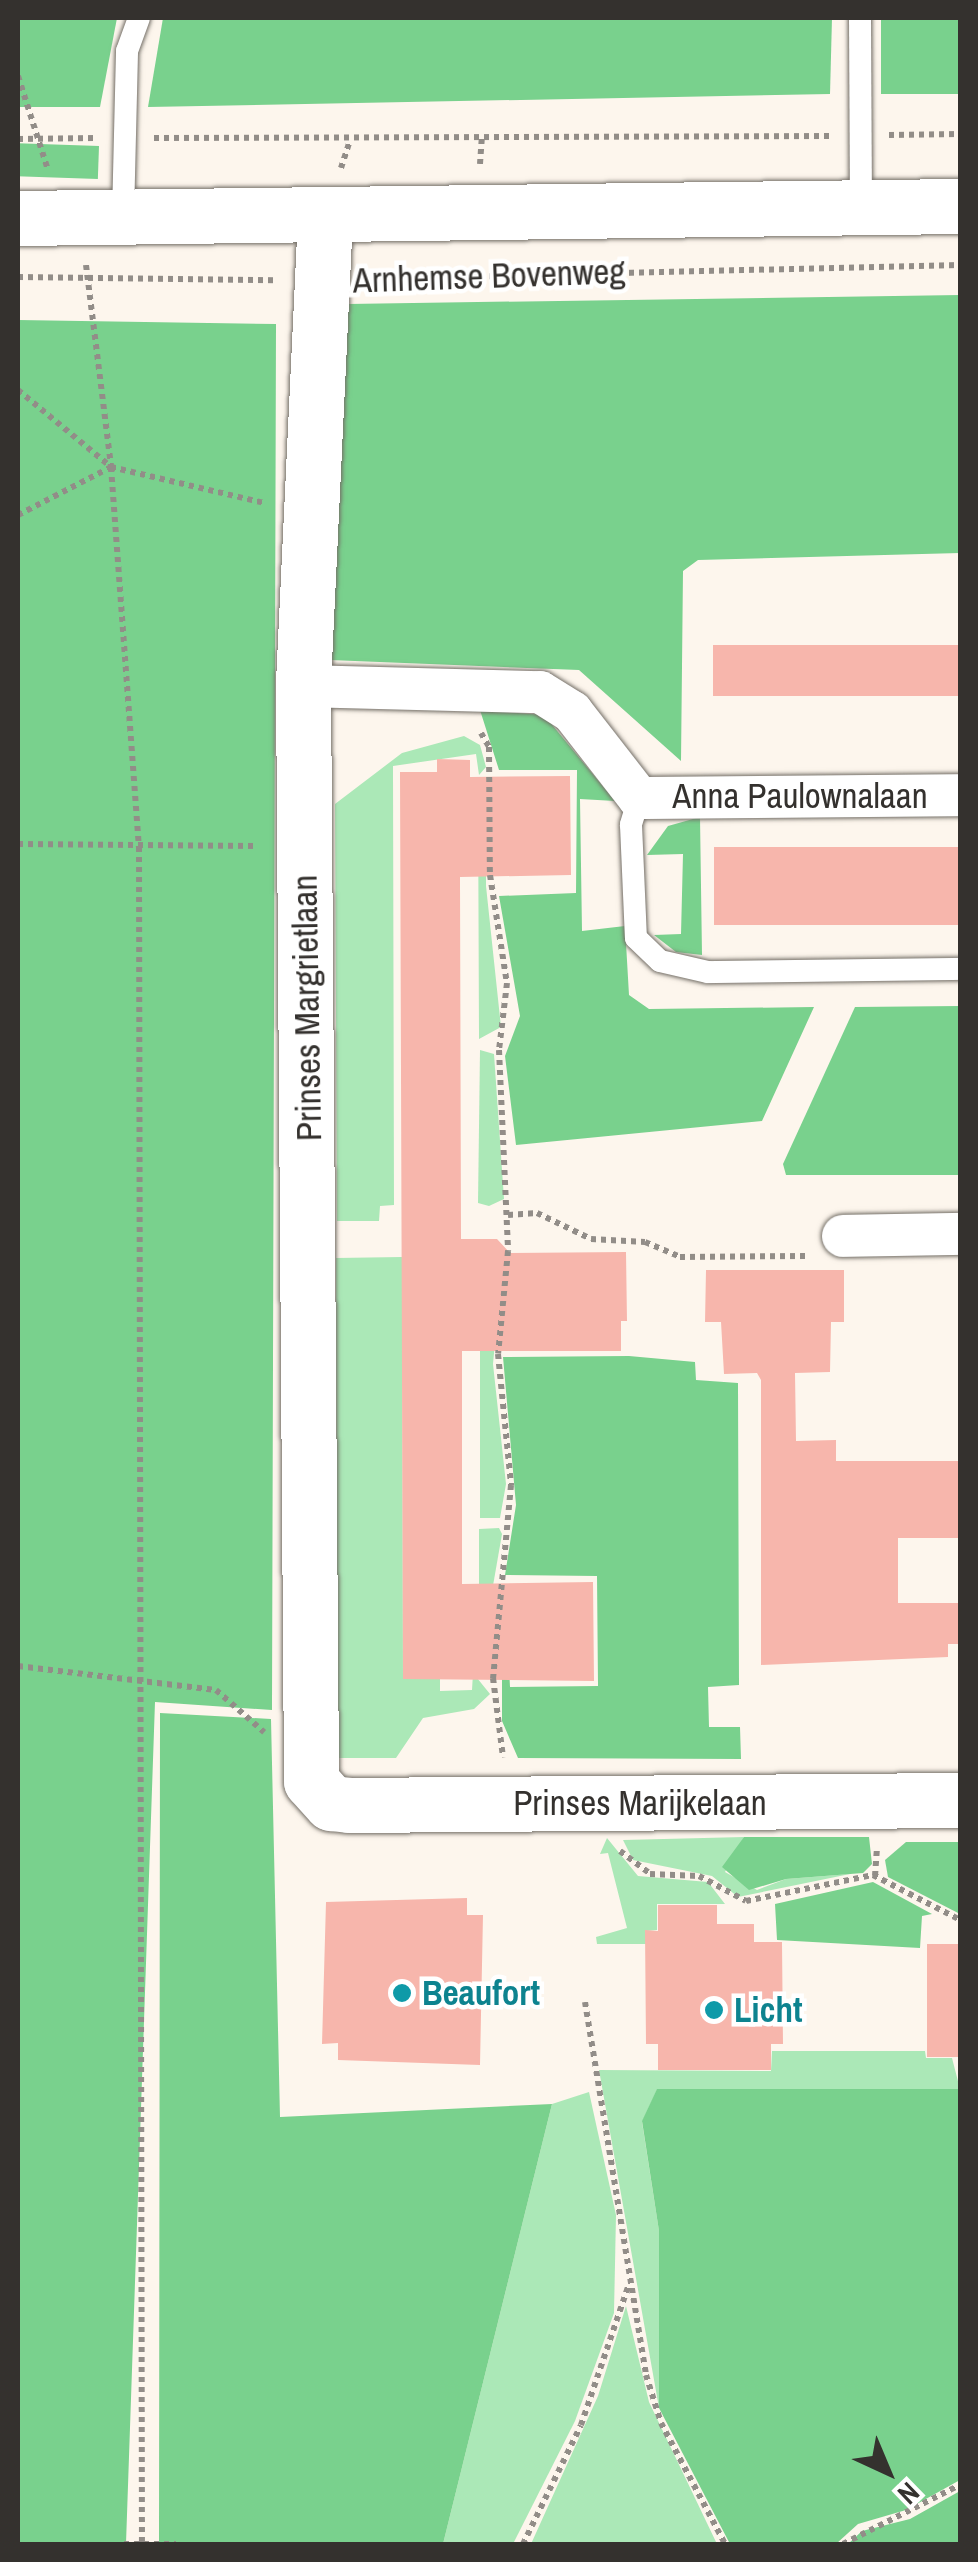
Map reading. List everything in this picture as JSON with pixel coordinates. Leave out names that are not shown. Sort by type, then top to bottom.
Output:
[{"type":"street","name":"Arnhemse Bovenweg","points":[[18,218],[960,206]]},
{"type":"street","name":"Prinses Margrietlaan","points":[[317,1789],[303,686],[325,216]]},
{"type":"street","name":"Anna Paulownalaan","points":[[303,686],[540,692],[572,712],[639,798],[960,795]]},
{"type":"street","points":[[843,1236],[960,1234]]},
{"type":"street","name":"Prinses Marijkelaan","points":[[317,1789],[349,1805],[960,1800]]},
{"type":"lane","points":[[123,216],[127,51],[139,18]]},
{"type":"lane","points":[[860,18],[856,136],[860,206]]},
{"type":"lane","name":"Anna Paulownalaan","points":[[639,798],[631,825],[636,938],[660,961],[708,972],[960,969]]},
{"type":"path","points":[[18,139],[960,134]]},
{"type":"path","name":"Arnhemse Bovenweg","points":[[18,277],[320,281],[960,265]]},
{"type":"path","points":[[94,280],[112,466],[139,847],[144,1682],[142,2542]]},
{"type":"path","points":[[18,390],[112,466],[310,514]]},
{"type":"path","points":[[18,515],[112,466]]},
{"type":"path","points":[[473,690],[472,711],[489,747],[490,875],[507,983],[499,1050],[508,1215],[498,1354],[511,1485],[494,1678],[508,1804]]},
{"type":"path","points":[[18,844],[305,846]]},
{"type":"path","points":[[508,1215],[537,1213],[591,1239],[646,1242],[680,1256],[817,1256],[818,1235],[843,1236]]},
{"type":"path","points":[[18,1666],[216,1690],[272,1740],[290,1775],[317,1789]]},
{"type":"path","points":[[612,1834],[636,1868],[699,1876],[735,1900],[873,1875],[960,1920]]},
{"type":"path","points":[[585,2002],[628,2286],[661,2423],[725,2544]]},
{"type":"path","points":[[523,2544],[581,2425],[628,2286]]},
{"type":"path","points":[[843,2544],[960,2485]]},
{"type":"path","points":[[124,2544],[176,2544]]},
{"type":"green space","points":[[18,18],[117,18],[100,107],[18,107]]},
{"type":"green space","points":[[163,18],[832,18],[830,94],[148,107]]},
{"type":"green space","points":[[881,18],[960,18],[960,94],[881,94]]},
{"type":"green space","points":[[18,143],[99,146],[98,179],[18,176]]},
{"type":"green space","points":[[960,295],[960,553],[698,560],[683,571],[681,761],[579,670],[330,660],[348,304]]},
{"type":"green space","points":[[18,320],[276,324],[272,1710],[155,1702],[126,2544],[18,2544]]},
{"type":"green space","points":[[480,710],[544,715],[615,801],[580,799],[582,931],[625,926],[629,995],[649,1009],[814,1007],[762,1121],[516,1145],[505,1056],[520,1016],[499,896],[576,893],[577,770],[499,770]]},
{"type":"green space","points":[[464,736],[480,745],[486,767],[479,775],[476,754],[393,766],[394,1205],[380,1206],[379,1221],[337,1221],[335,804],[402,753]]},
{"type":"green space","points":[[478,786],[486,791],[486,886],[501,1027],[479,1039]]},
{"type":"green space","points":[[700,817],[702,955],[676,952],[654,935],[681,934],[683,854],[647,855],[668,826]]},
{"type":"green space","points":[[960,1006],[960,1175],[786,1175],[783,1164],[855,1007]]},
{"type":"green space","points":[[480,1050],[494,1054],[504,1199],[489,1206],[478,1203]]},
{"type":"green space","points":[[402,1257],[403,1679],[440,1679],[440,1691],[472,1690],[473,1673],[490,1694],[474,1709],[423,1718],[396,1758],[337,1758],[336,1258]]},
{"type":"green space","points":[[480,1266],[498,1310],[493,1364],[506,1484],[500,1518],[480,1518]]},
{"type":"green space","points":[[629,1356],[695,1362],[696,1380],[738,1383],[739,1685],[708,1687],[709,1727],[740,1727],[741,1759],[518,1758],[502,1721],[502,1667],[509,1668],[510,1687],[598,1686],[597,1576],[505,1575],[516,1505],[503,1357]]},
{"type":"green space","points":[[499,1528],[502,1534],[479,1666],[479,1529]]},
{"type":"green space","points":[[160,1713],[271,1719],[280,2117],[552,2104],[443,2544],[159,2544]]},
{"type":"green space","points":[[744,1837],[725,1872],[757,1890],[786,1879],[850,1874],[738,1897],[712,1876],[633,1860],[623,1840]]},
{"type":"green space","points":[[744,1837],[869,1837],[872,1864],[863,1873],[786,1879],[749,1890],[722,1867]]},
{"type":"green space","points":[[607,1838],[638,1876],[708,1882],[725,1904],[657,1904],[657,1930],[646,1931],[646,1944],[597,1944],[596,1937],[627,1928],[608,1853],[600,1854]]},
{"type":"green space","points":[[906,1842],[960,1842],[960,1914],[888,1877],[885,1860]]},
{"type":"green space","points":[[873,1882],[932,1914],[922,1916],[920,1948],[777,1940],[775,1904]]},
{"type":"green space","points":[[772,2051],[925,2051],[926,2058],[952,2058],[960,2089],[657,2090],[642,2122],[659,2231],[659,2408],[599,2070],[771,2071]]},
{"type":"green space","points":[[657,2089],[960,2089],[960,2480],[906,2510],[858,2524],[836,2544],[730,2544],[659,2408],[659,2231],[642,2121]]},
{"type":"green space","points":[[589,2092],[616,2215],[614,2313],[575,2421],[513,2544],[443,2544],[552,2104]]},
{"type":"green space","points":[[626,2306],[649,2402],[717,2544],[531,2544],[598,2396]]},
{"type":"green space","points":[[960,2491],[960,2544],[848,2544],[862,2531],[910,2519]]},
{"type":"building","points":[[713,645],[960,645],[960,696],[713,696]]},
{"type":"building","points":[[437,759],[470,760],[470,777],[570,776],[571,875],[460,877],[461,1239],[497,1239],[510,1253],[626,1252],[627,1321],[621,1321],[621,1351],[462,1351],[462,1584],[593,1582],[594,1681],[403,1679],[400,772],[437,772]]},
{"type":"building","points":[[714,847],[960,847],[960,925],[714,925]]},
{"type":"building","points":[[706,1270],[844,1270],[844,1322],[831,1322],[830,1372],[795,1373],[796,1441],[836,1440],[836,1461],[960,1461],[960,1538],[898,1538],[898,1603],[960,1603],[960,1644],[948,1644],[948,1657],[761,1665],[761,1380],[757,1373],[724,1374],[721,1322],[705,1322]]},
{"type":"building","name":"Beaufort","points":[[467,1898],[467,1915],[483,1915],[480,2065],[338,2060],[338,2043],[322,2044],[326,1902]]},
{"type":"building","name":"Licht","points":[[658,1905],[717,1905],[717,1924],[754,1924],[754,1942],[782,1942],[783,2044],[771,2044],[771,2070],[658,2070],[658,2044],[646,2044],[645,1930],[658,1931]]},
{"type":"building","points":[[927,1944],[960,1944],[960,2057],[927,2057]]},
{"type":"place","name":"Beaufort","points":[[402,1993]]},
{"type":"place","name":"Licht","points":[[714,2010]]}]
